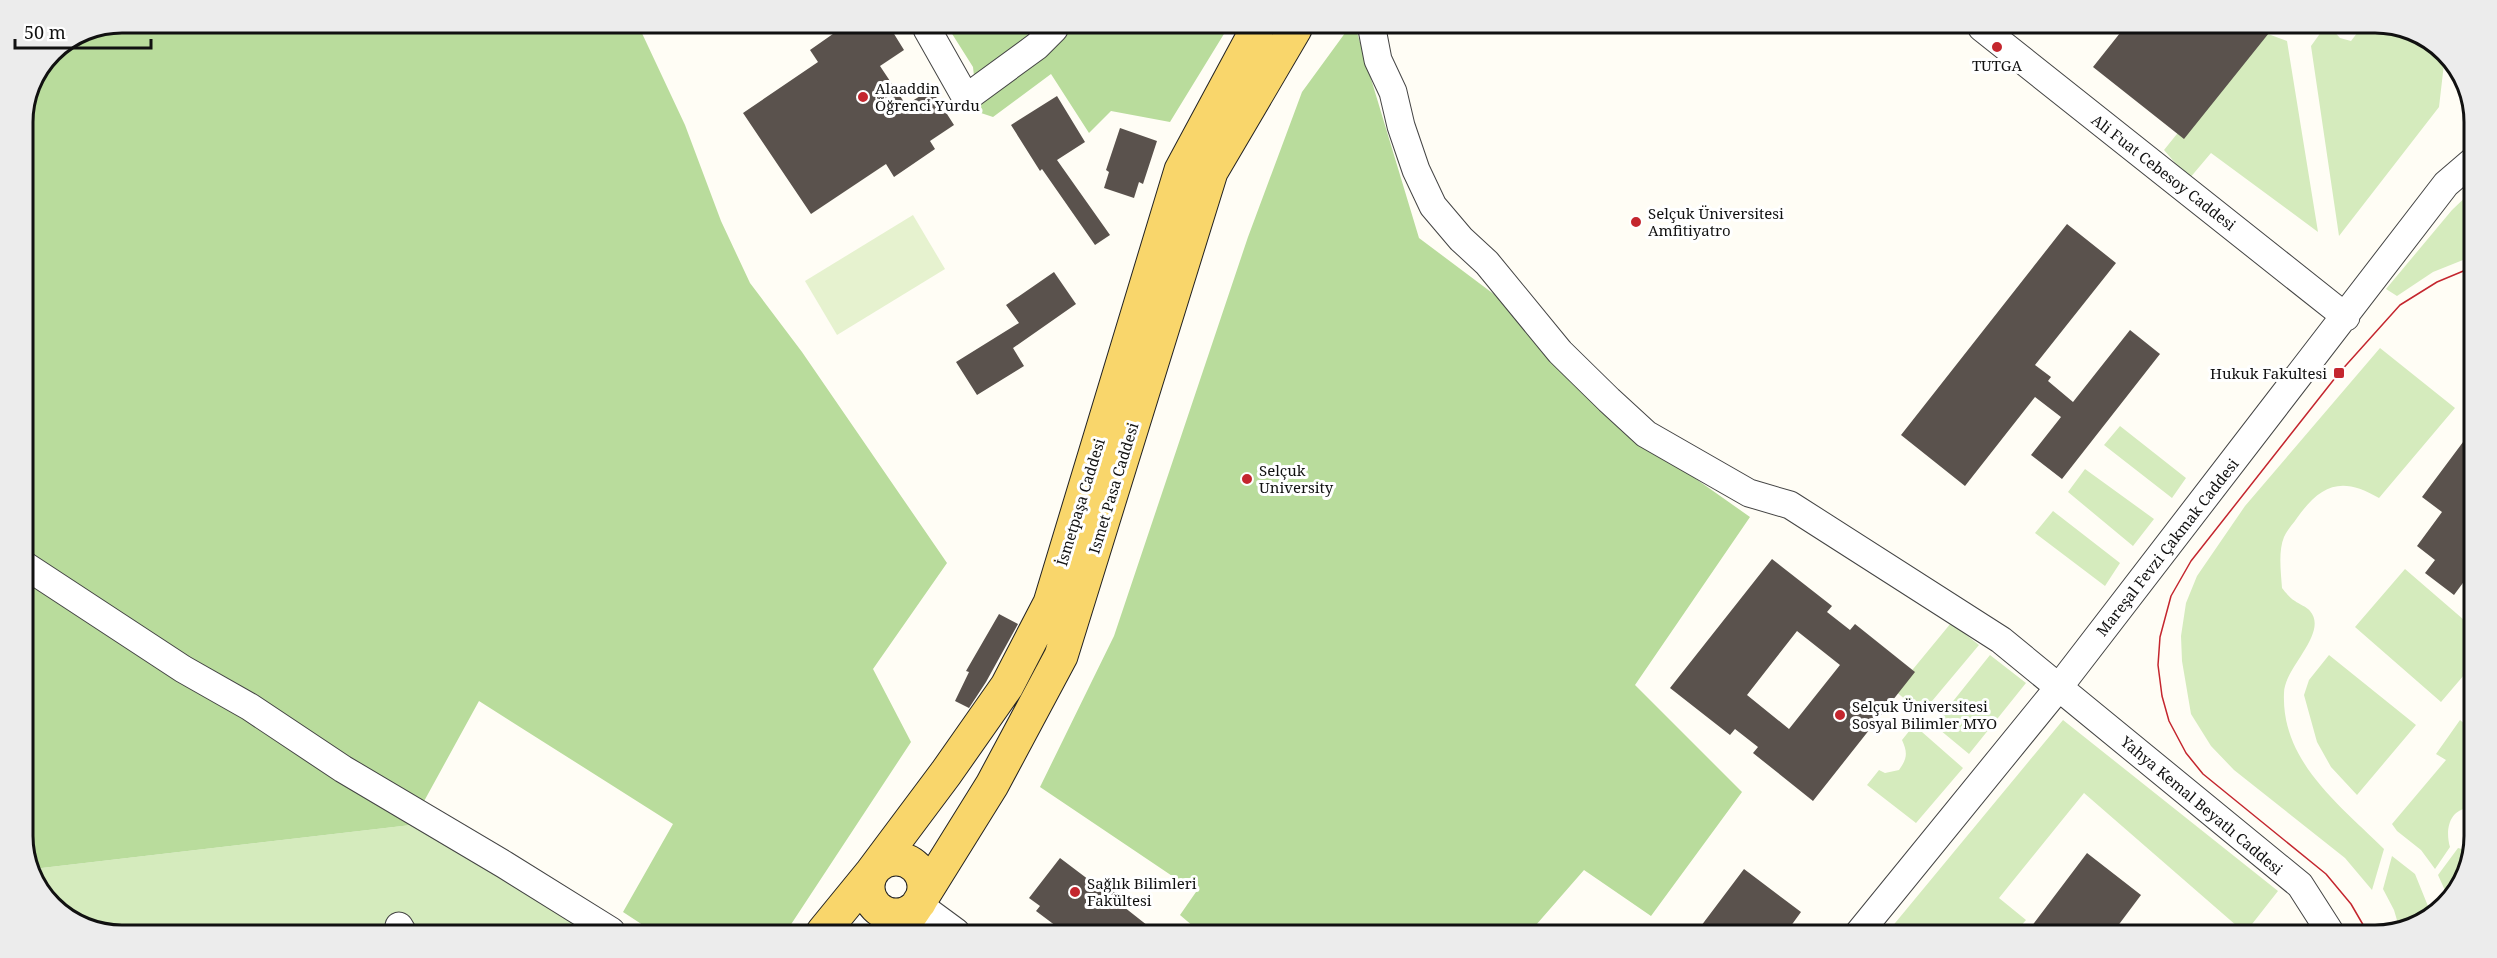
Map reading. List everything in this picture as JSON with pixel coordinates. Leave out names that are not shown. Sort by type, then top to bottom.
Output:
[{"type":"main road","name":"İsmetpaşa Caddesi","points":[[829,925],[872,872],[946,773],[1007,686],[1050,603],[1181,170],[1255,33]]},
{"type":"main road","name":"Ismet Pasa Caddesi","points":[[903,925],[992,785],[1061,656],[1211,172],[1292,33]]},
{"type":"main road","points":[[872,872],[885,860],[903,859],[912,863],[923,877],[925,887],[918,904]]},
{"type":"street","points":[[929,33],[966,98],[1037,46],[1050,33]]},
{"type":"street","name":"Yahya Kemal Beyatlı Caddesi","points":[[1373,33],[1378,60],[1393,92],[1401,126],[1416,170],[1433,206],[1461,239],[1487,263],[1560,351],[1609,400],[1646,434],[1749,493],[1790,505],[2001,640],[2300,885],[2325,925]]},
{"type":"street","name":"Ali Fuat Cebesoy Caddesi","points":[[1988,33],[2346,317]]},
{"type":"street","name":"Mareşal Fevzi Çakmak Caddesi","points":[[1865,925],[2059,687],[2346,317],[2446,184],[2464,169]]},
{"type":"street","points":[[33,571],[183,669],[250,707],[343,770],[505,864],[602,925]]},
{"type":"street","points":[[918,904],[946,925]]},
{"type":"green space","points":[[122,33],[642,33],[685,125],[721,221],[750,283],[802,352],[947,563],[873,669],[911,742],[791,925],[643,925],[623,912],[673,824],[479,701],[411,825],[39,868],[33,842],[33,122],[40,88],[48,73],[59,59],[88,40]]},
{"type":"green space","points":[[952,33],[1225,33],[1170,122],[1111,111],[1089,133],[1051,74],[993,117],[978,112],[973,67]]},
{"type":"green space","points":[[1345,33],[1357,33],[1419,238],[1499,298],[1601,412],[1750,517],[1635,685],[1742,792],[1651,916],[1584,870],[1536,925],[1192,925],[1180,915],[1196,892],[1040,787],[1114,636],[1248,237],[1302,92]]},
{"type":"green space","points":[[2258,33],[2265,33],[2287,41],[2318,232],[2211,153],[2189,179],[2164,150]]},
{"type":"green space","points":[[2320,33],[2336,33],[2340,38],[2351,41],[2357,33],[2392,35],[2414,42],[2429,51],[2444,66],[2439,107],[2339,236],[2311,46]]},
{"type":"green space","points":[[2464,199],[2464,260],[2433,272],[2397,296],[2386,289]]},
{"type":"green space","points":[[913,215],[945,269],[837,335],[805,281]]},
{"type":"green space","points":[[2380,348],[2455,408],[2379,498],[2354,487],[2343,486],[2333,487],[2315,497],[2287,532],[2280,555],[2282,588],[2291,598],[2310,611],[2314,620],[2314,630],[2310,640],[2286,683],[2284,693],[2286,718],[2292,740],[2317,781],[2384,849],[2372,890],[2345,858],[2234,770],[2211,746],[2191,714],[2182,661],[2181,636],[2186,603],[2197,576],[2245,506]]},
{"type":"green space","points":[[2120,426],[2186,478],[2172,498],[2104,445]]},
{"type":"green space","points":[[2085,469],[2154,519],[2133,546],[2068,492]]},
{"type":"green space","points":[[2053,511],[2120,563],[2105,586],[2035,533]]},
{"type":"green space","points":[[2405,569],[2464,620],[2464,675],[2441,702],[2355,627]]},
{"type":"green space","points":[[1951,623],[1979,645],[1922,713],[1895,691]]},
{"type":"green space","points":[[1990,655],[2026,683],[1969,754],[1934,725]]},
{"type":"green space","points":[[2329,655],[2416,725],[2357,795],[2331,767],[2317,742],[2304,695],[2309,680]]},
{"type":"green space","points":[[2063,720],[2278,891],[2251,925],[2236,925],[2084,793],[1999,898],[2026,920],[2022,925],[1893,925]]},
{"type":"green space","points":[[2460,720],[2464,723],[2464,809],[2457,812],[2450,822],[2448,834],[2450,847],[2435,869],[2421,850],[2397,831],[2392,824],[2446,760],[2436,754]]},
{"type":"green space","points":[[1914,725],[1963,768],[1916,823],[1867,785],[1879,770],[1885,773],[1899,770],[1906,756],[1902,740]]},
{"type":"green space","points":[[411,825],[581,925],[122,925],[94,920],[73,910],[51,890],[39,868]]},
{"type":"green space","points":[[2458,848],[2462,849],[2455,875],[2445,891],[2438,875]]},
{"type":"green space","points":[[2392,856],[2415,874],[2428,907],[2397,922],[2383,889]]},
{"type":"building","points":[[834,33],[893,33],[904,50],[880,66],[906,105],[931,89],[954,125],[930,141],[935,149],[894,177],[886,164],[811,214],[743,113],[818,62],[810,50]]},
{"type":"building","points":[[2120,33],[2269,33],[2184,139],[2093,67]]},
{"type":"building","points":[[1057,96],[1085,142],[1057,160],[1110,235],[1095,245],[1042,169],[1040,171],[1011,125]]},
{"type":"building","points":[[1120,128],[1157,141],[1143,184],[1139,182],[1134,198],[1104,188],[1109,172],[1106,170]]},
{"type":"building","points":[[2067,224],[2116,263],[2035,365],[2051,377],[2048,381],[2073,402],[2130,330],[2160,354],[2062,479],[2031,455],[2061,417],[2035,397],[1965,486],[1901,435]]},
{"type":"building","points":[[1054,272],[1076,304],[1013,348],[1024,366],[977,395],[956,362],[1019,323],[1006,305]]},
{"type":"building","points":[[2464,441],[2464,581],[2454,595],[2425,573],[2435,560],[2417,546],[2442,512],[2422,497]]},
{"type":"building","points":[[1772,559],[1832,606],[1827,612],[1850,630],[1855,624],[1915,672],[1813,801],[1753,753],[1758,747],[1735,729],[1730,735],[1670,688]],"holes":[[[1797,631],[1840,665],[1789,729],[1747,695]]]},
{"type":"building","points":[[999,614],[1018,624],[969,708],[955,701],[969,672],[966,671]]},
{"type":"building","points":[[2087,853],[2141,895],[2118,925],[2033,925]]},
{"type":"building","name":"Sağlık Bilimleri Fakültesi","points":[[1060,858],[1097,886],[1102,881],[1128,901],[1124,907],[1147,925],[1055,925],[1036,911],[1040,906],[1029,898]]},
{"type":"building","points":[[1744,869],[1801,912],[1792,925],[1702,925]]},
{"type":"tram line","points":[[2363,925],[2351,904],[2326,874],[2203,774],[2186,753],[2169,721],[2162,696],[2158,665],[2160,637],[2171,596],[2191,561],[2339,373],[2400,305],[2437,282],[2464,271]]},
{"type":"place","name":"TUTGA","points":[[1997,47]]},
{"type":"place","name":"Alaaddin Öğrenci Yurdu","points":[[863,97]]},
{"type":"place","name":"Selçuk Üniversitesi Amfitiyatro","points":[[1636,222]]},
{"type":"place","name":"Hukuk Fakultesi","points":[[2339,373]]},
{"type":"place","name":"Selçuk University","points":[[1247,479]]},
{"type":"place","name":"Selçuk Üniversitesi Sosyal Bilimler MYO","points":[[1840,715]]},
{"type":"place","name":"Sağlık Bilimleri Fakültesi","points":[[1075,892]]}]
